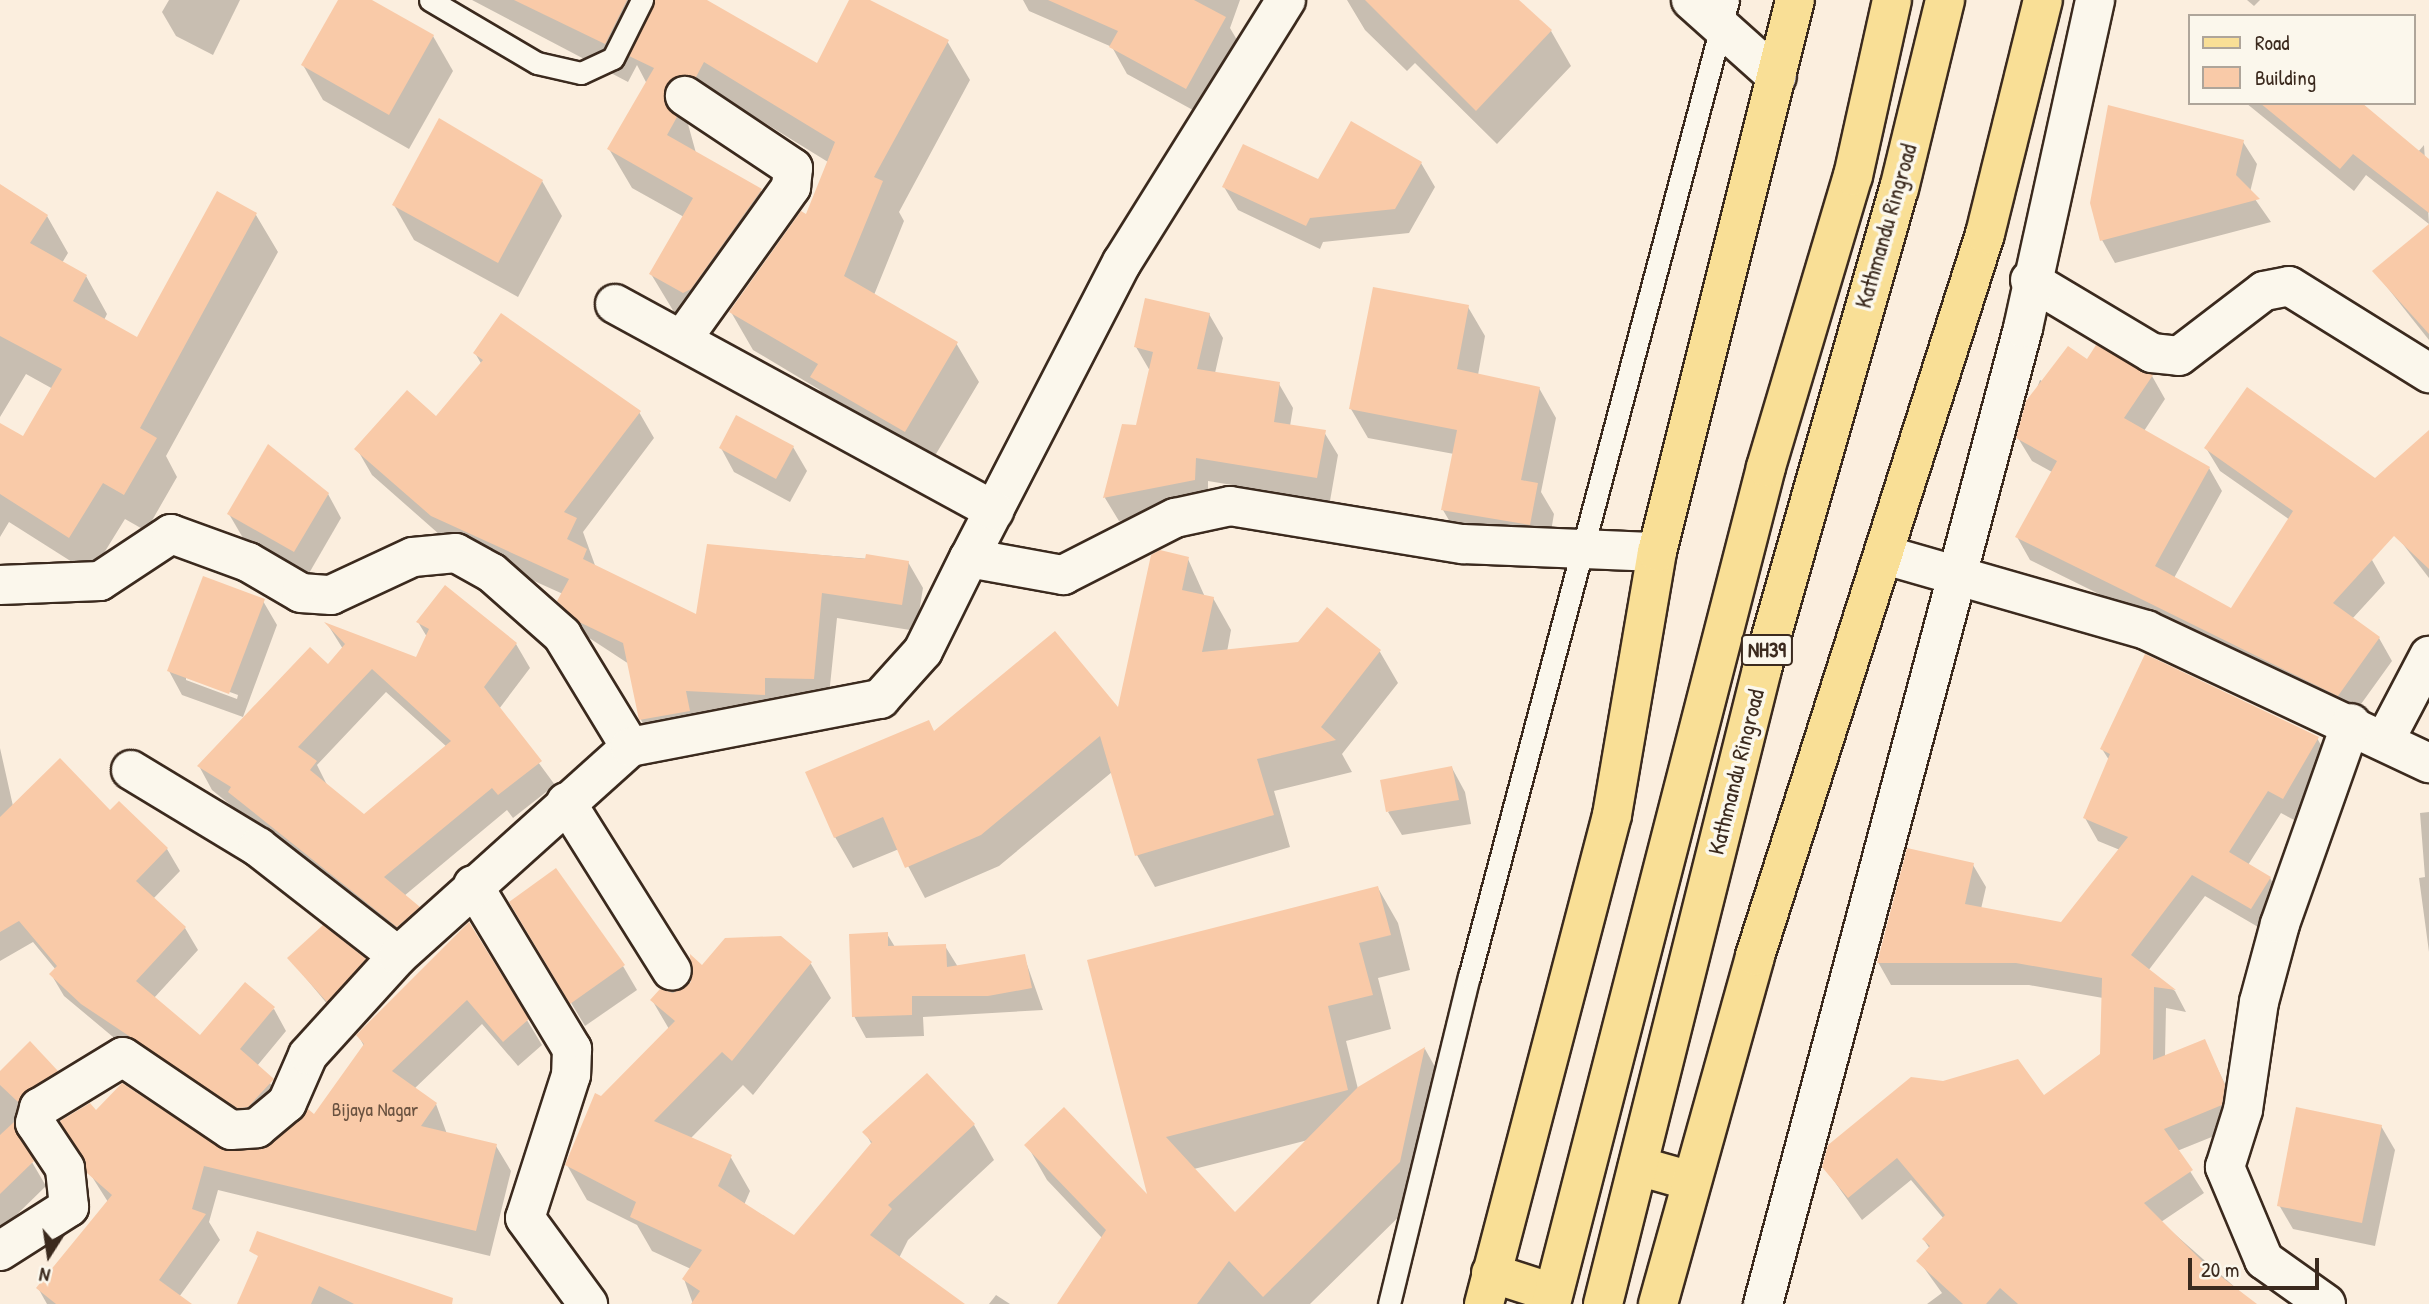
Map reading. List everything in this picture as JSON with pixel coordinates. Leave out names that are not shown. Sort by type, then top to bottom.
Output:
[{"type":"main road","points":[[1552,1299],[1488,1288],[1612,816],[1657,552],[1795,0]]},
{"type":"main road","name":"Kathmandu Ringroad","points":[[1552,1299],[1766,467],[1853,176],[1892,0]]},
{"type":"main road","name":"Kathmandu Ringroad","points":[[1603,1304],[1762,669],[1899,189],[1945,0]]},
{"type":"main road","points":[[1658,1304],[1691,1181],[1803,803],[1885,555],[1985,234],[2043,0]]},
{"type":"main road","points":[[1638,1166],[1691,1181]]},
{"type":"street","points":[[0,1251],[69,1208],[65,1168],[35,1123],[39,1108],[123,1056],[231,1130],[257,1128],[287,1103],[308,1055],[398,957],[473,885],[631,747],[880,699],[923,651],[1122,262],[1286,0]]},
{"type":"street","points":[[1691,0],[1725,15],[1777,77]]},
{"type":"street","points":[[1763,1304],[1958,579],[2095,0]]},
{"type":"street","points":[[683,338],[791,187],[793,168],[685,96]]},
{"type":"street","points":[[2030,280],[2152,353],[2179,356],[2264,291],[2289,286],[2429,373]]},
{"type":"street","points":[[615,304],[683,338],[994,511]]},
{"type":"street","points":[[970,558],[1063,575],[1175,518],[1230,506],[1463,544],[1657,552]]},
{"type":"street","points":[[0,585],[100,581],[170,534],[311,593],[360,587],[413,557],[456,553],[492,573],[562,635],[631,747]]},
{"type":"street","points":[[1885,555],[1958,579],[2146,630],[2386,738],[2429,763]]},
{"type":"street","points":[[2386,738],[2429,656]]},
{"type":"street","points":[[2326,1304],[2264,1261],[2225,1167],[2244,1110],[2259,1002],[2280,924],[2351,723]]},
{"type":"street","points":[[131,770],[258,847],[398,957]]},
{"type":"street","points":[[566,802],[672,971]]},
{"type":"street","points":[[473,885],[572,1049],[571,1075],[525,1218],[588,1304]]},
{"type":"lane","points":[[430,0],[537,63],[582,73],[613,58],[642,0]]},
{"type":"lane","points":[[1389,1304],[1583,551],[1725,15]]},
{"type":"building","points":[[338,0],[372,0],[434,35],[389,115],[301,65]]},
{"type":"building","points":[[514,0],[627,0],[605,44]]},
{"type":"building","points":[[655,0],[707,0],[817,63],[849,0],[870,0],[949,40],[874,177],[883,181],[844,276],[958,342],[905,432],[810,377],[818,364],[729,312],[801,211],[806,214],[835,142],[704,62],[696,77],[676,76],[667,84],[665,105],[677,117],[667,135],[762,189],[691,289],[683,293],[649,274],[693,198],[607,149],[654,68],[629,56]]},
{"type":"building","points":[[1048,0],[1194,0],[1226,17],[1186,89],[1109,47],[1118,31]]},
{"type":"building","points":[[1365,0],[1519,0],[1552,30],[1476,111]]},
{"type":"building","points":[[2108,105],[2244,140],[2236,175],[2260,199],[2100,241],[2090,203]]},
{"type":"building","points":[[2262,105],[2364,105],[2429,159],[2429,213],[2353,154],[2340,169]]},
{"type":"building","points":[[439,118],[543,180],[498,263],[392,205]]},
{"type":"building","points":[[1351,121],[1422,162],[1395,209],[1310,218],[1306,226],[1222,187],[1243,144],[1318,179]]},
{"type":"building","points":[[0,184],[48,215],[30,243],[87,275],[73,301],[137,337],[217,191],[257,213],[140,428],[157,438],[124,495],[103,483],[69,538],[0,494],[0,423],[23,436],[62,369],[0,336]]},
{"type":"building","points":[[2429,224],[2429,334],[2372,271]]},
{"type":"building","points":[[1373,287],[1469,305],[1457,369],[1540,387],[1521,480],[1538,483],[1530,525],[1441,510],[1457,430],[1349,409]]},
{"type":"building","points":[[1145,298],[1210,313],[1197,369],[1280,382],[1274,422],[1326,430],[1317,478],[1196,458],[1195,480],[1103,498],[1122,424],[1136,425],[1153,352],[1134,347]]},
{"type":"building","points":[[501,313],[641,411],[564,512],[577,518],[567,539],[587,549],[583,559],[696,614],[707,544],[865,559],[866,554],[909,561],[902,605],[822,593],[814,679],[765,678],[765,695],[686,691],[690,711],[639,720],[623,643],[579,622],[557,601],[569,579],[431,516],[354,449],[407,390],[436,416],[483,360],[473,353]]},
{"type":"building","points":[[2096,345],[2153,375],[2124,418],[2210,467],[2155,566],[2231,608],[2293,511],[2204,448],[2247,387],[2375,478],[2429,430],[2429,569],[2394,536],[2333,603],[2380,637],[2338,696],[2015,537],[2057,461],[2016,438],[2026,401],[2068,346],[2087,359]]},
{"type":"building","points":[[736,415],[794,446],[776,479],[719,448]]},
{"type":"building","points":[[268,444],[329,493],[294,552],[227,514]]},
{"type":"building","points":[[1160,550],[1189,557],[1182,590],[1214,597],[1202,652],[1298,642],[1327,607],[1381,650],[1321,727],[1336,740],[1257,759],[1274,815],[1135,856],[1100,736],[981,835],[905,868],[883,817],[834,838],[805,772],[929,720],[934,731],[1055,631],[1118,707],[1151,555]]},
{"type":"building","points":[[203,576],[265,599],[229,694],[167,671]]},
{"type":"building","points":[[445,585],[517,643],[484,687],[542,761],[498,795],[492,788],[384,877],[420,907],[397,927],[228,792],[231,787],[197,766],[310,647],[328,664],[345,644],[324,622],[416,657],[429,629],[416,622]],"holes":[[[372,669],[451,741],[364,814],[310,770],[317,761],[298,747]]]},
{"type":"building","points":[[2145,654],[2319,737],[2283,799],[2268,791],[2229,852],[2271,877],[2251,909],[2192,875],[2131,955],[2176,990],[2154,987],[2153,1060],[2205,1039],[2225,1085],[2222,1105],[2164,1129],[2193,1170],[2144,1203],[2207,1266],[2257,1304],[2018,1304],[2000,1288],[1986,1304],[1963,1304],[1916,1261],[1930,1246],[1922,1239],[1945,1215],[1897,1158],[1848,1198],[1822,1167],[1828,1145],[1911,1077],[1943,1081],[2018,1059],[2044,1095],[2100,1054],[2102,978],[2016,963],[1877,963],[1907,848],[1974,863],[1965,904],[2061,922],[2128,837],[2083,818],[2110,754],[2100,749]]},
{"type":"building","points":[[60,758],[110,810],[119,801],[168,848],[136,881],[186,927],[136,981],[200,1035],[245,982],[275,1007],[240,1049],[274,1079],[248,1107],[237,1108],[81,1004],[49,974],[57,966],[19,921],[0,932],[0,817]]},
{"type":"building","points":[[1452,766],[1459,800],[1386,812],[1380,780]]},
{"type":"building","points":[[556,868],[625,965],[570,1004],[509,902]]},
{"type":"building","points":[[1378,886],[1391,935],[1359,943],[1373,995],[1328,1006],[1348,1090],[1166,1137],[1235,1212],[1358,1087],[1425,1047],[1400,1162],[1263,1297],[1229,1261],[1197,1304],[1057,1304],[1106,1230],[1024,1145],[1064,1107],[1147,1194],[1087,960]]},
{"type":"building","points":[[469,922],[529,1019],[503,1042],[467,1000],[392,1071],[437,1103],[421,1126],[497,1144],[476,1231],[204,1166],[192,1209],[206,1214],[159,1280],[192,1304],[56,1304],[36,1288],[112,1195],[87,1173],[60,1121],[90,1103],[96,1110],[122,1083],[220,1148],[270,1145],[308,1109],[314,1114],[364,1044],[356,1035]]},
{"type":"building","points":[[323,925],[366,959],[327,1002],[287,958]]},
{"type":"building","points":[[888,932],[888,946],[946,944],[947,967],[1025,954],[1032,988],[988,996],[912,996],[912,1015],[852,1017],[849,934]]},
{"type":"building","points":[[781,936],[812,962],[732,1061],[722,1052],[654,1121],[732,1155],[718,1186],[794,1235],[872,1142],[862,1132],[927,1073],[975,1124],[888,1205],[892,1209],[870,1235],[965,1304],[691,1304],[700,1291],[682,1279],[702,1250],[630,1217],[636,1202],[565,1165],[595,1093],[601,1096],[675,1021],[650,1000],[660,989],[673,993],[691,982],[690,954],[702,965],[725,938]]},
{"type":"building","points":[[30,1041],[58,1071],[18,1102],[0,1085],[0,1071]]},
{"type":"building","points":[[2296,1107],[2382,1125],[2362,1223],[2277,1206]]},
{"type":"building","points":[[14,1122],[34,1161],[0,1194],[0,1135]]},
{"type":"building","points":[[257,1231],[453,1298],[452,1304],[354,1304],[319,1286],[311,1304],[237,1304],[258,1256],[249,1251]]}]
